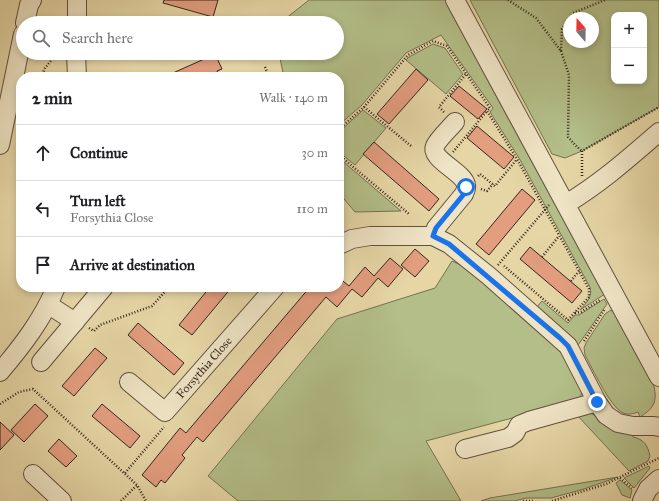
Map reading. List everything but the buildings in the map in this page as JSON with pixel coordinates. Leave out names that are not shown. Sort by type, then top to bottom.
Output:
[{"type":"street","points":[[27,16],[29,5],[32,0]]},
{"type":"street","points":[[77,0],[77,16]]},
{"type":"street","points":[[455,0],[659,376]]},
{"type":"street","points":[[0,145],[18,60]]},
{"type":"street","points":[[76,60],[77,72]]},
{"type":"street","points":[[433,236],[436,228],[464,194],[466,187],[465,182],[458,174],[434,152],[435,146],[449,116]]},
{"type":"street","points":[[566,204],[588,191],[611,174],[659,132]]},
{"type":"street","points":[[344,243],[352,239],[370,236],[433,236],[495,270],[568,346],[597,402],[606,415],[618,423],[633,426],[659,427]]},
{"type":"street","points":[[0,372],[25,341],[49,305],[54,292]]},
{"type":"street","points":[[42,362],[100,292]]},
{"type":"street","name":"Forsythia Close","points":[[165,412],[271,292]]},
{"type":"street","points":[[49,305],[76,320]]},
{"type":"street","points":[[129,382],[165,412]]},
{"type":"street","points":[[465,449],[508,438],[515,433],[519,426],[529,421],[597,402]]},
{"type":"street","points":[[33,474],[62,501]]},
{"type":"street","points":[[638,495],[648,489],[659,479]]},
{"type":"path","points":[[508,0],[536,18],[561,51]]},
{"type":"path","points":[[576,12],[606,0]]},
{"type":"path","points":[[563,27],[561,51],[568,75],[568,137],[582,151],[582,182],[588,191]]},
{"type":"path","points":[[344,124],[364,106],[408,55],[433,41],[447,46],[490,108],[455,149]]},
{"type":"path","points":[[265,67],[267,72]]},
{"type":"path","points":[[449,116],[439,107],[466,74]]},
{"type":"path","points":[[364,106],[411,146]]},
{"type":"path","points":[[582,151],[659,107]]},
{"type":"path","points":[[487,111],[517,159],[589,289],[590,294],[568,320],[495,270],[545,210]]},
{"type":"path","points":[[344,159],[409,214]]},
{"type":"path","points":[[487,191],[493,184],[495,186],[517,159]]},
{"type":"path","points":[[480,174],[493,184]]},
{"type":"path","points":[[542,257],[559,236]]},
{"type":"path","points":[[571,281],[579,271]]},
{"type":"path","points":[[76,320],[94,331],[100,325],[152,306],[165,292]]},
{"type":"path","points":[[575,313],[581,312],[605,296]]},
{"type":"path","points":[[574,356],[606,308],[610,306]]},
{"type":"path","points":[[0,404],[19,392],[33,389],[125,473],[137,485],[146,501]]},
{"type":"path","points":[[125,473],[172,418],[165,412]]},
{"type":"path","points":[[552,501],[606,484],[659,458]]},
{"type":"path","points":[[620,478],[638,495]]},
{"type":"path","points":[[122,501],[137,485]]},
{"type":"path","points":[[523,501],[534,501]]},
{"type":"green space","points":[[309,0],[446,0],[605,294],[580,310],[590,297],[590,287],[519,158],[490,112],[493,108],[441,35],[406,53],[362,105],[344,121],[344,72],[283,72],[280,60],[344,60],[344,16],[289,16]]},
{"type":"green space","points":[[470,0],[659,0],[659,107],[582,151],[565,158],[552,154]]},
{"type":"green space","points":[[433,44],[445,48],[463,74],[446,94],[406,60]]},
{"type":"green space","points":[[363,110],[386,128],[355,165],[344,156],[344,127]]},
{"type":"green space","points":[[344,162],[401,211],[355,212],[344,199]]},
{"type":"green space","points":[[452,261],[465,267],[553,343],[566,359],[582,390],[580,400],[426,441],[461,501],[238,501],[208,476],[337,319],[435,288]]},
{"type":"green space","points":[[604,299],[607,304],[576,348],[536,308],[542,301],[568,323],[575,315],[579,315]]},
{"type":"green space","points":[[611,310],[616,313],[653,383],[655,394],[654,403],[645,414],[640,417],[638,412],[627,414],[618,410],[602,387],[585,355],[584,348],[586,343],[605,314]]},
{"type":"green space","points":[[590,413],[633,433],[633,437],[643,441],[647,446],[650,456],[648,461],[629,471],[577,415]]},
{"type":"green space","points":[[649,466],[650,468],[634,488],[624,478]]},
{"type":"green space","points":[[618,477],[584,489],[551,498],[526,498],[515,501],[481,501],[490,498]]},
{"type":"green space","points":[[620,480],[632,490],[630,498],[622,495],[616,483]]},
{"type":"route","points":[[466,187],[464,194],[436,228],[433,236],[449,244],[489,276],[568,346],[597,402]]}]
